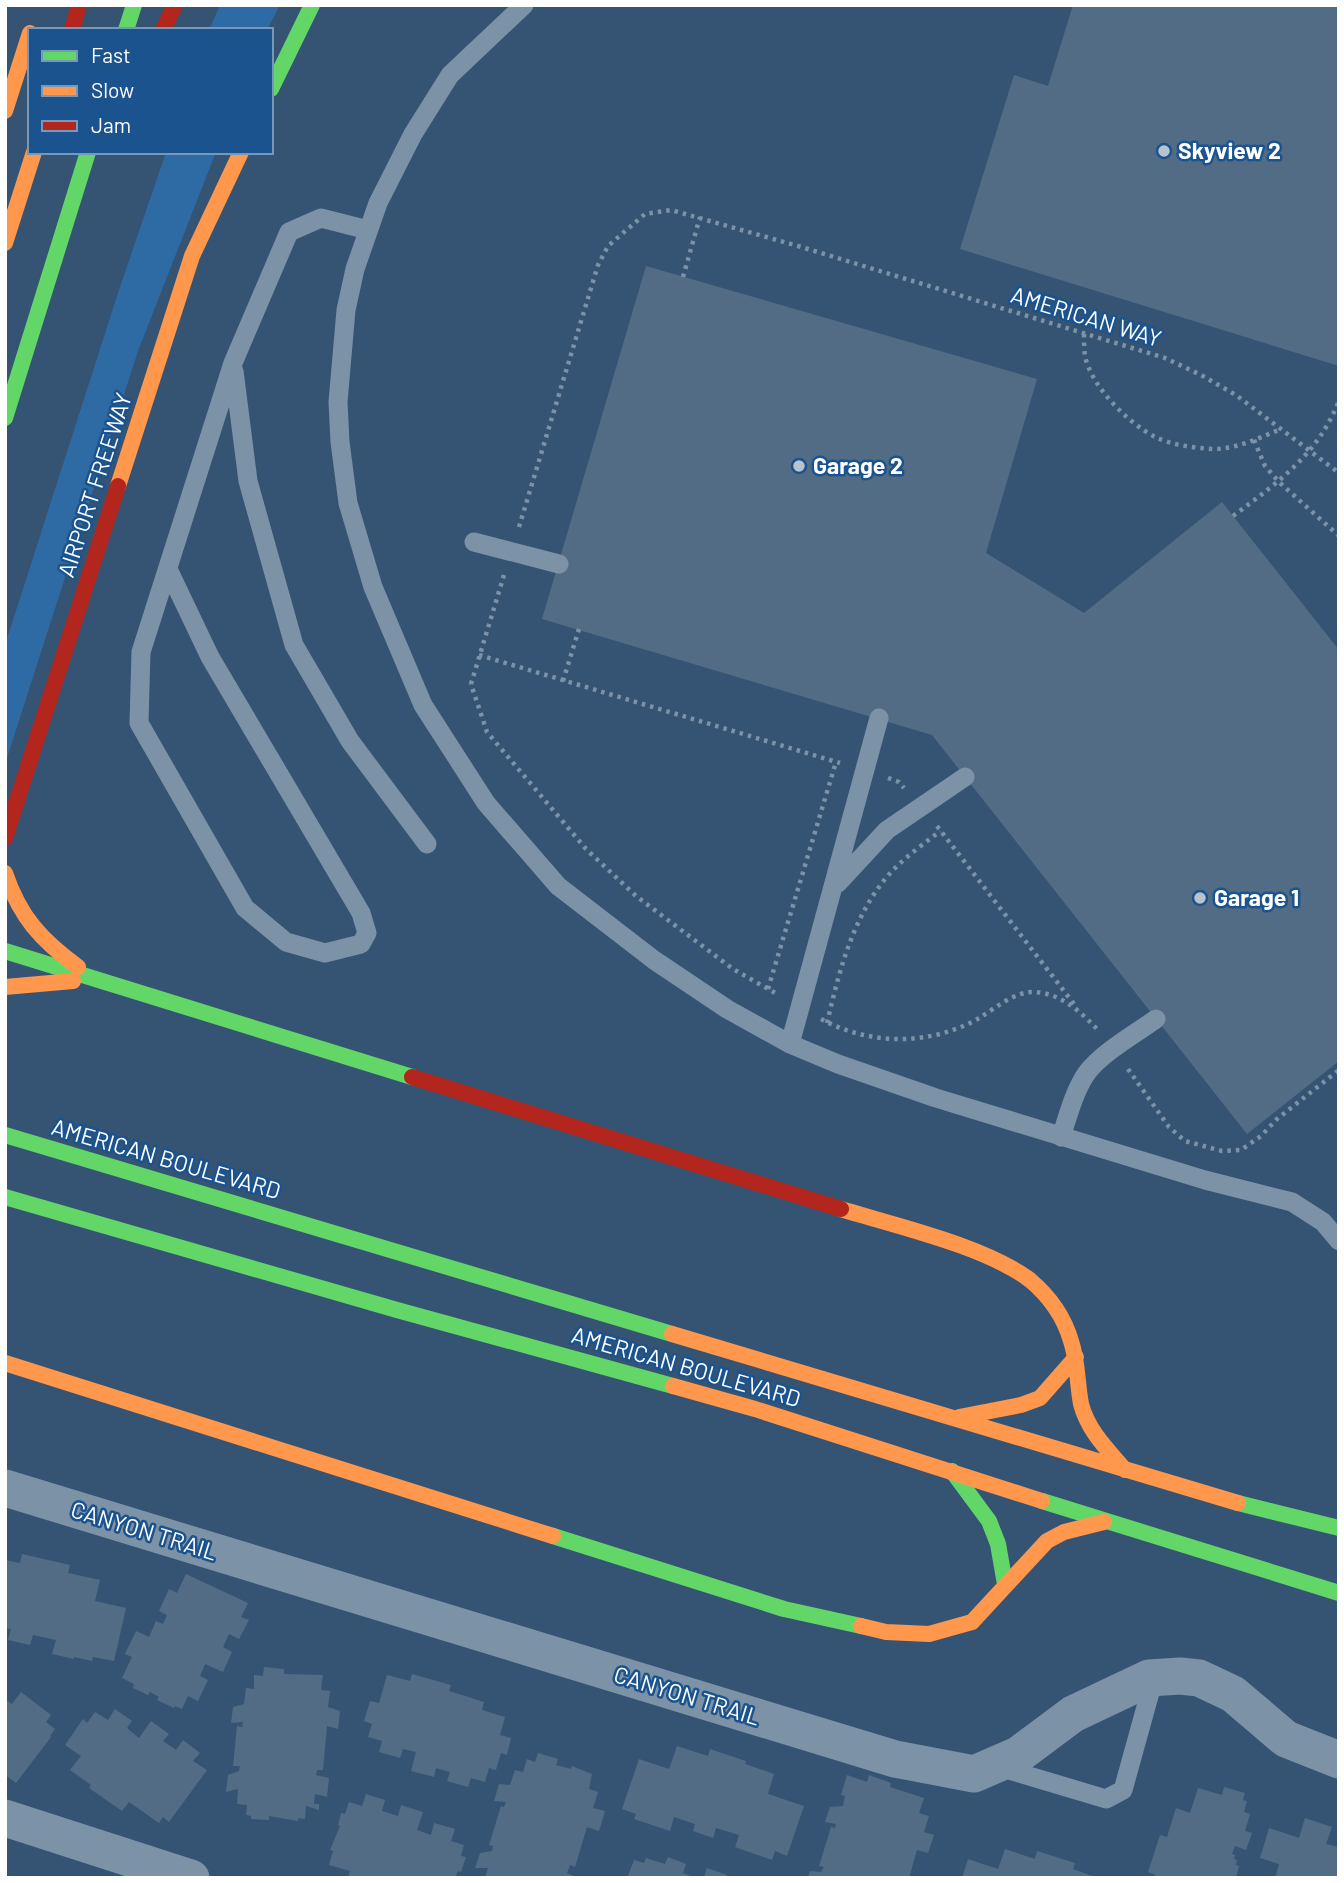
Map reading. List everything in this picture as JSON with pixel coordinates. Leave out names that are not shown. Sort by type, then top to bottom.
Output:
[{"type":"main road","points":[[73,28],[79,5]]},
{"type":"main road","points":[[127,28],[134,5]]},
{"type":"main road","points":[[164,28],[175,5]]},
{"type":"main road","points":[[273,85],[312,5]]},
{"type":"main road","points":[[5,111],[28,39]]},
{"type":"main road","points":[[5,243],[33,154]]},
{"type":"main road","points":[[5,418],[87,154]]},
{"type":"main road","points":[[58,246],[103,154]]},
{"type":"main road","name":"AIRPORT FREEWAY","points":[[5,838],[192,256],[241,154]]},
{"type":"main road","points":[[5,873],[26,916],[50,947],[96,980]]},
{"type":"main road","points":[[5,951],[940,1240],[1004,1265],[1030,1280],[1050,1300],[1066,1326],[1076,1357],[1084,1413],[1098,1439],[1125,1470]]},
{"type":"main road","points":[[5,987],[96,980]]},
{"type":"main road","name":"AMERICAN BOULEVARD","points":[[5,1135],[1125,1470],[1271,1513],[1339,1528]]},
{"type":"main road","name":"AMERICAN BOULEVARD","points":[[11,1199],[384,1307],[755,1409],[1104,1522],[1339,1593]]},
{"type":"main road","points":[[954,1418],[1021,1405],[1040,1398],[1076,1357]]},
{"type":"main road","points":[[5,1361],[784,1609],[886,1632],[929,1634],[972,1622],[1047,1541],[1064,1532],[1104,1522]]},
{"type":"main road","points":[[5,1371],[33,1371]]},
{"type":"main road","points":[[952,1471],[989,1521],[998,1544],[1005,1584]]},
{"type":"street","name":"CANYON TRAIL","points":[[5,1489],[895,1759],[974,1774],[1018,1755],[1073,1714],[1154,1678],[1180,1676],[1199,1678],[1233,1693],[1286,1739],[1339,1760]]},
{"type":"street","points":[[5,1818],[191,1878]]},
{"type":"lane","points":[[524,5],[450,75],[413,134],[378,203],[355,269],[346,310],[338,402],[348,503],[369,575],[423,705],[486,803],[558,886],[654,960],[727,1009],[790,1044],[838,1064],[936,1098],[1205,1180],[1292,1202],[1323,1222],[1339,1241]]},
{"type":"lane","points":[[168,569],[209,657],[361,913],[367,933],[360,944],[325,953],[286,942],[245,908],[139,723],[141,652],[233,363],[289,232],[321,218],[368,230]]},
{"type":"lane","points":[[233,363],[248,481],[294,645],[350,741],[427,844]]},
{"type":"lane","points":[[474,542],[559,564]]},
{"type":"lane","points":[[790,1044],[879,718]]},
{"type":"lane","points":[[835,886],[887,830],[965,777]]},
{"type":"lane","points":[[1061,1137],[1074,1098],[1087,1073],[1113,1049],[1156,1019]]},
{"type":"lane","points":[[995,1765],[1106,1799],[1123,1790],[1154,1678]]},
{"type":"path","name":"AMERICAN WAY","points":[[1080,1012],[1059,998],[1032,991],[1014,998],[960,1029],[901,1041],[867,1035],[827,1023],[733,969],[636,896],[586,849],[487,732],[471,684],[598,265],[608,246],[645,214],[671,210],[700,217],[1165,358],[1236,395],[1339,472]]},
{"type":"path","points":[[683,277],[700,217]]},
{"type":"path","points":[[1084,334],[1085,356],[1090,371],[1109,399],[1154,436],[1176,444],[1215,449],[1243,444],[1281,429]]},
{"type":"path","points":[[1233,516],[1279,482],[1310,452],[1339,400]]},
{"type":"path","points":[[1254,440],[1265,466],[1279,482],[1339,536]]},
{"type":"path","points":[[563,681],[579,629]]},
{"type":"path","points":[[479,655],[899,782],[922,806],[1080,1012],[1113,1049],[1161,1116],[1185,1141],[1222,1151],[1241,1150],[1339,1070]]},
{"type":"path","points":[[768,989],[836,762]]},
{"type":"path","points":[[827,1023],[852,935],[870,901],[894,869],[940,831]]},
{"type":"shaded area","points":[[220,5],[280,5],[268,28],[210,28]]},
{"type":"shaded area","points":[[165,154],[215,154],[138,351],[5,764],[5,645]]},
{"type":"building","name":"Skyview 2","points":[[1073,5],[1339,5],[1339,366],[960,249],[1014,75],[1048,86]]},
{"type":"building","points":[[646,266],[1037,379],[986,553],[1084,613],[1222,502],[1339,650],[1339,1061],[1247,1134],[932,735],[542,619]]},
{"type":"building","points":[[22,1554],[70,1565],[68,1573],[100,1580],[95,1601],[126,1608],[114,1661],[93,1657],[92,1661],[74,1659],[52,1654],[56,1640],[33,1635],[30,1645],[8,1640],[11,1629],[5,1628],[5,1560],[20,1563]]},
{"type":"building","points":[[186,1574],[248,1603],[241,1617],[249,1620],[239,1639],[229,1634],[223,1647],[232,1652],[223,1672],[205,1664],[200,1676],[208,1680],[198,1701],[188,1696],[182,1709],[157,1700],[159,1697],[150,1692],[148,1695],[133,1688],[134,1684],[122,1678],[132,1657],[125,1654],[136,1631],[149,1637],[156,1621],[163,1624],[167,1615],[159,1611],[169,1589],[177,1593]]},
{"type":"building","points":[[264,1667],[284,1669],[284,1674],[323,1675],[321,1690],[330,1691],[328,1707],[340,1711],[338,1729],[327,1726],[323,1770],[317,1770],[316,1775],[329,1778],[327,1797],[315,1794],[314,1804],[319,1804],[319,1810],[306,1806],[305,1819],[298,1818],[298,1821],[269,1816],[269,1820],[251,1819],[251,1816],[246,1815],[247,1805],[237,1804],[238,1789],[226,1792],[228,1775],[239,1771],[240,1766],[233,1766],[237,1726],[242,1727],[243,1722],[231,1723],[233,1707],[244,1704],[246,1688],[254,1689],[254,1675],[263,1676]]},
{"type":"building","points":[[412,1674],[451,1685],[449,1691],[484,1702],[482,1710],[505,1717],[500,1735],[511,1738],[507,1755],[501,1753],[496,1770],[489,1768],[485,1782],[471,1778],[468,1787],[447,1781],[450,1772],[436,1768],[434,1777],[411,1771],[416,1752],[403,1749],[400,1758],[379,1752],[382,1741],[368,1737],[372,1724],[364,1721],[370,1701],[379,1703],[387,1675],[410,1681]]},
{"type":"building","points":[[21,1692],[51,1715],[46,1722],[55,1729],[16,1783],[5,1775],[5,1699],[12,1704]]},
{"type":"building","points":[[115,1709],[132,1721],[127,1728],[139,1738],[151,1721],[169,1734],[163,1741],[176,1750],[183,1740],[200,1753],[193,1761],[207,1770],[169,1822],[163,1817],[159,1823],[129,1802],[122,1811],[89,1788],[91,1785],[70,1770],[81,1756],[65,1745],[83,1719],[87,1723],[95,1712],[108,1720]]},
{"type":"building","points":[[677,1746],[708,1756],[710,1749],[774,1774],[768,1794],[804,1806],[787,1856],[775,1851],[772,1860],[735,1847],[739,1835],[716,1828],[713,1838],[693,1831],[695,1824],[674,1817],[670,1831],[634,1819],[636,1814],[622,1809],[639,1759],[669,1769]]},
{"type":"building","points":[[538,1753],[558,1759],[556,1765],[571,1769],[572,1766],[592,1774],[589,1789],[598,1792],[593,1808],[605,1811],[599,1831],[587,1827],[575,1867],[570,1865],[567,1873],[579,1878],[485,1878],[488,1868],[475,1868],[480,1853],[492,1851],[493,1846],[489,1845],[501,1806],[504,1807],[506,1802],[494,1801],[499,1784],[510,1785],[515,1770],[523,1772],[527,1759],[535,1762]]},
{"type":"building","points":[[847,1775],[867,1782],[869,1775],[891,1783],[890,1787],[924,1798],[919,1813],[929,1816],[924,1832],[934,1835],[928,1853],[917,1850],[909,1878],[808,1878],[810,1871],[821,1872],[824,1867],[819,1866],[831,1827],[835,1828],[836,1824],[825,1822],[830,1807],[843,1806],[845,1796],[841,1795]]},
{"type":"building","points":[[1224,1787],[1245,1793],[1243,1800],[1247,1801],[1244,1812],[1250,1814],[1245,1831],[1252,1833],[1246,1850],[1235,1846],[1232,1854],[1239,1866],[1236,1878],[1154,1878],[1155,1875],[1148,1872],[1160,1835],[1167,1837],[1176,1808],[1190,1813],[1198,1788],[1222,1795]]},
{"type":"building","points":[[366,1794],[385,1800],[382,1811],[398,1816],[401,1805],[423,1812],[417,1830],[431,1835],[434,1823],[455,1829],[451,1841],[464,1845],[461,1856],[466,1857],[461,1872],[458,1871],[455,1878],[348,1878],[350,1871],[329,1865],[333,1851],[330,1850],[340,1826],[341,1813],[345,1814],[349,1802],[362,1806]]},
{"type":"building","points":[[1305,1818],[1332,1827],[1326,1844],[1339,1847],[1339,1878],[1275,1878],[1279,1864],[1260,1858],[1269,1828],[1299,1838]]},
{"type":"building","points":[[1005,1849],[1035,1859],[1037,1851],[1075,1863],[1073,1869],[1097,1878],[962,1878],[968,1859],[998,1869]]},
{"type":"building","points":[[668,1857],[686,1864],[683,1873],[696,1878],[627,1878],[634,1860],[644,1863],[646,1858],[665,1864]]},
{"type":"building","points":[[707,1868],[727,1875],[726,1878],[704,1878]]},
{"type":"traffic: fast","points":[[127,28],[134,5]]},
{"type":"traffic: fast","points":[[273,85],[312,5]]},
{"type":"traffic: fast","points":[[5,418],[87,154]]},
{"type":"traffic: fast","points":[[5,951],[412,1077]]},
{"type":"traffic: fast","points":[[5,1135],[672,1334]]},
{"type":"traffic: fast","points":[[5,1197],[673,1386]]},
{"type":"traffic: fast","points":[[952,1471],[989,1521],[998,1544],[1005,1584]]},
{"type":"traffic: fast","points":[[1042,1501],[1339,1593]]},
{"type":"traffic: fast","points":[[1238,1503],[1339,1528]]},
{"type":"traffic: fast","points":[[553,1536],[784,1609],[861,1626]]},
{"type":"traffic: slow","points":[[5,111],[28,39]]},
{"type":"traffic: slow","points":[[5,243],[33,154]]},
{"type":"traffic: slow","points":[[118,486],[192,256],[240,154]]},
{"type":"traffic: slow","points":[[5,873],[11,889],[33,926],[78,967]]},
{"type":"traffic: slow","points":[[5,987],[73,981]]},
{"type":"traffic: slow","points":[[841,1209],[965,1247],[1011,1268],[1037,1286],[1055,1308],[1068,1332],[1075,1357],[1081,1404],[1088,1423],[1125,1470]]},
{"type":"traffic: slow","points":[[672,1334],[1238,1503]]},
{"type":"traffic: slow","points":[[959,1417],[1021,1405],[1040,1398],[1076,1357]]},
{"type":"traffic: slow","points":[[5,1363],[553,1536]]},
{"type":"traffic: slow","points":[[673,1386],[755,1409],[1042,1501]]},
{"type":"traffic: slow","points":[[861,1626],[886,1632],[929,1634],[972,1622],[1047,1541],[1064,1532],[1104,1522]]},
{"type":"traffic: jam","points":[[73,28],[79,5]]},
{"type":"traffic: jam","points":[[164,28],[175,5]]},
{"type":"traffic: jam","points":[[5,838],[118,486]]},
{"type":"traffic: jam","points":[[412,1077],[841,1209]]},
{"type":"place","name":"Skyview 2","points":[[1164,151]]},
{"type":"place","name":"Garage 2","points":[[799,466]]},
{"type":"place","name":"Garage 1","points":[[1200,898]]}]
